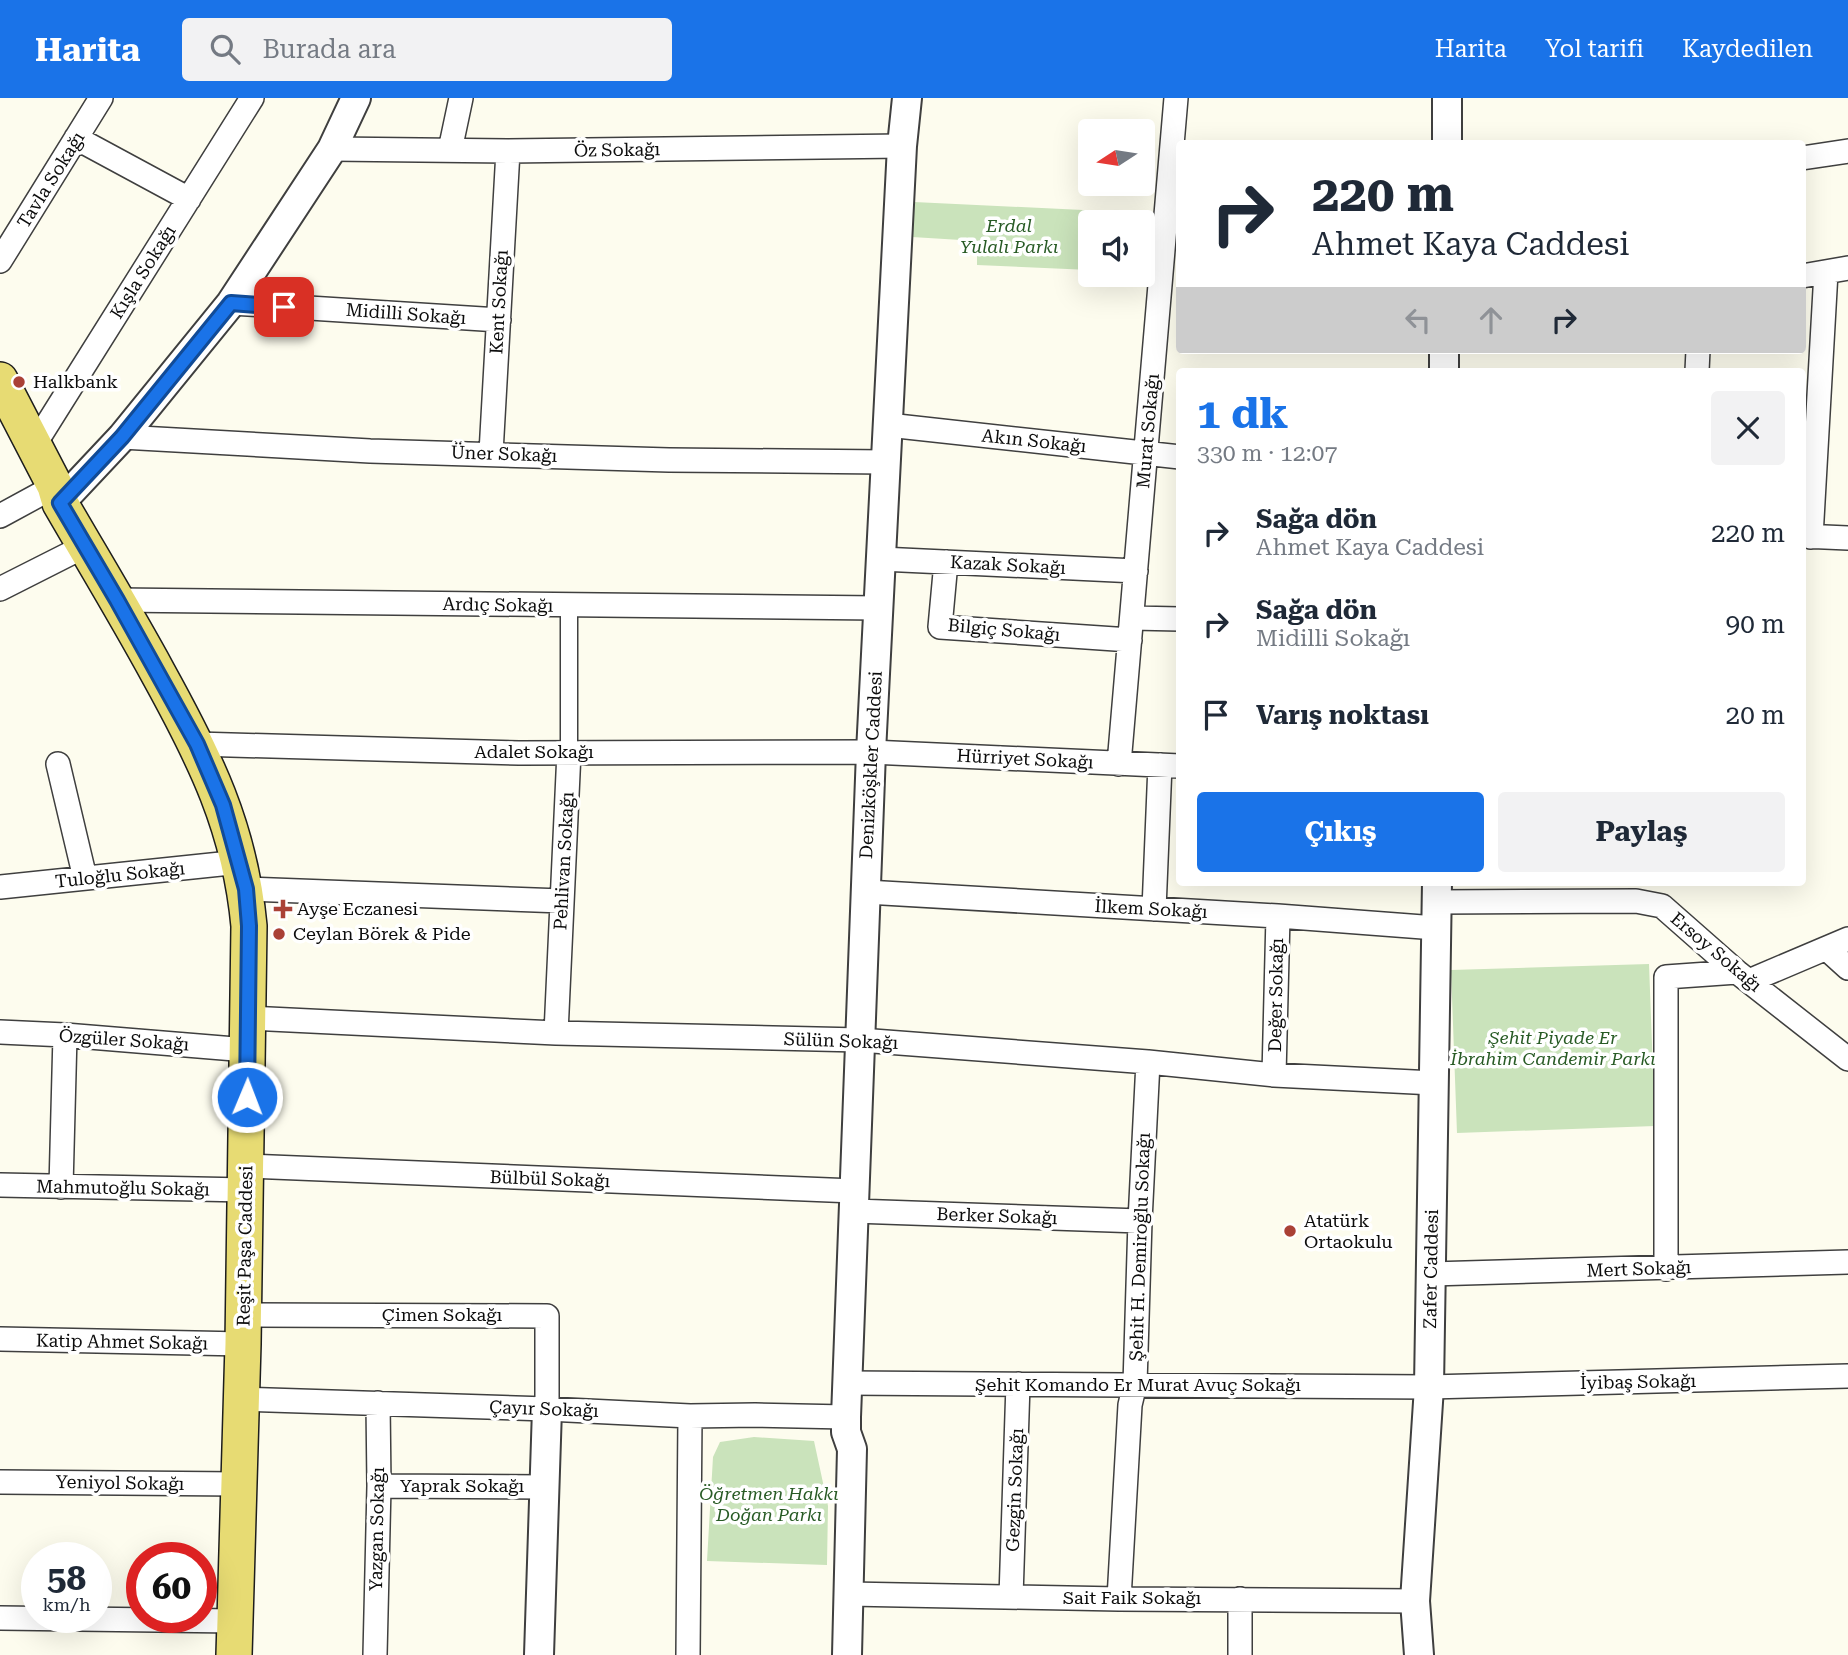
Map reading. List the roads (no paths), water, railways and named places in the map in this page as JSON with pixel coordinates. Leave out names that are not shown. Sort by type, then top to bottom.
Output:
[{"type":"main road","name":"Reşit Paşa Caddesi","points":[[0,380],[55,486],[53,497]]},
{"type":"main road","name":"Reşit Paşa Caddesi","points":[[0,401],[53,497],[117,600],[197,744],[223,805],[243,875],[249,926],[244,1330],[234,1655]]},
{"type":"street","name":"Tavla Sokağı","points":[[0,261],[101,98]]},
{"type":"street","name":"Kışla Sokağı","points":[[33,447],[252,98]]},
{"type":"street","points":[[0,516],[53,497],[122,437],[231,303],[332,149],[356,98]]},
{"type":"street","points":[[450,150],[461,98]]},
{"type":"street","name":"Denizköşkler Caddesi","points":[[847,1655],[842,1594],[838,1453],[846,1425],[871,752],[902,146],[907,98]]},
{"type":"street","name":"Murat Sokağı","points":[[1119,764],[1146,454],[1170,292],[1176,98]]},
{"type":"street","points":[[1447,98],[1447,140]]},
{"type":"street","points":[[76,138],[189,199]]},
{"type":"street","name":"Öz Sokağı","points":[[332,149],[508,151],[902,146]]},
{"type":"street","name":"Kent Sokağı","points":[[491,453],[508,151]]},
{"type":"street","points":[[1806,157],[1848,151]]},
{"type":"street","points":[[1806,275],[1837,270],[1807,536],[1848,538]]},
{"type":"street","name":"Midilli Sokağı","points":[[231,303],[499,320]]},
{"type":"street","name":"Akın Sokağı","points":[[888,425],[1176,457]]},
{"type":"street","name":"Üner Sokağı","points":[[122,437],[370,451],[669,460],[886,462]]},
{"type":"street","points":[[0,589],[85,546]]},
{"type":"street","name":"Kazak Sokağı","points":[[881,559],[1136,571]]},
{"type":"street","name":"Bilgiç Sokağı","points":[[946,562],[940,627],[1131,629]]},
{"type":"street","name":"Ardıç Sokağı","points":[[117,600],[878,608]]},
{"type":"street","name":"Pehlivan Sokağı","points":[[555,1033],[569,752],[569,606]]},
{"type":"street","points":[[1131,629],[1176,620]]},
{"type":"street","name":"Adalet Sokağı","points":[[197,744],[519,753],[871,752]]},
{"type":"street","name":"Hürriyet Sokağı","points":[[871,752],[1170,766]]},
{"type":"street","points":[[58,764],[86,878]]},
{"type":"street","points":[[1154,909],[1170,766]]},
{"type":"street","name":"Tuloğlu Sokağı","points":[[0,887],[86,878],[243,875],[562,901]]},
{"type":"street","points":[[1623,886],[1636,901]]},
{"type":"street","name":"İlkem Sokağı","points":[[866,892],[1278,916],[1437,904]]},
{"type":"street","name":"Ersoy Sokağı","points":[[1437,904],[1636,901],[1662,906],[1743,976],[1848,1059]]},
{"type":"street","name":"Zafer Caddesi","points":[[1419,1655],[1415,1601],[1429,1387],[1437,904]]},
{"type":"street","name":"Değer Sokağı","points":[[1274,1075],[1278,916]]},
{"type":"street","points":[[1666,1269],[1666,977],[1743,976],[1838,944],[1848,968]]},
{"type":"street","name":"Özgüler Sokağı","points":[[0,1032],[65,1035],[247,1034]]},
{"type":"street","name":"Sülün Sokağı","points":[[247,1034],[555,1033],[860,1040],[1148,1062],[1274,1075],[1434,1083]]},
{"type":"street","points":[[61,1187],[65,1035]]},
{"type":"street","name":"Şehit H. Demiroğlu Sokağı","points":[[1119,1599],[1130,1405],[1135,1384],[1148,1062]]},
{"type":"street","name":"Mahmutoğlu Sokağı","points":[[0,1185],[61,1187],[246,1178]]},
{"type":"street","name":"Bülbül Sokağı","points":[[246,1178],[854,1201]]},
{"type":"street","name":"Berker Sokağı","points":[[854,1201],[1140,1221]]},
{"type":"street","name":"Mert Sokağı","points":[[1431,1274],[1848,1262]]},
{"type":"street","name":"Çimen Sokağı","points":[[244,1330],[547,1316],[548,1409]]},
{"type":"street","name":"Katip Ahmet Sokağı","points":[[0,1339],[244,1330]]},
{"type":"street","name":"İyibaş Sokağı","points":[[1429,1387],[1848,1376]]},
{"type":"street","name":"Şehit Komando Er Murat Avuç Sokağı","points":[[847,1383],[1429,1387]]},
{"type":"street","name":"Gezgin Sokağı","points":[[1011,1597],[1018,1384]]},
{"type":"street","name":"Çayır Sokağı","points":[[242,1399],[690,1416],[755,1415],[846,1425]]},
{"type":"street","name":"Yazgan Sokağı","points":[[375,1655],[379,1486],[377,1403]]},
{"type":"street","points":[[539,1655],[548,1409]]},
{"type":"street","points":[[688,1655],[690,1416]]},
{"type":"street","name":"Yeniyol Sokağı","points":[[0,1482],[239,1484]]},
{"type":"street","name":"Yaprak Sokağı","points":[[379,1486],[545,1487]]},
{"type":"street","name":"Denizköşkler Caddesi","points":[[834,1655],[842,1594]]},
{"type":"street","name":"Sait Faik Sokağı","points":[[842,1594],[1415,1601]]},
{"type":"street","points":[[1240,1599],[1240,1655]]},
{"type":"street","points":[[0,1618],[235,1620]]},
{"type":"place","name":"Halkbank","points":[[19,382]]},
{"type":"place","name":"Ayşe Eczanesi","points":[[283,909]]},
{"type":"place","name":"Ceylan Börek & Pide","points":[[279,934]]},
{"type":"place","name":"Atatürk Ortaokulu","points":[[1290,1231]]},
{"type":"park label","name":"Erdal Yulalı Parkı","points":[[1009,236]]},
{"type":"park label","name":"Şehit Piyade Er İbrahim Candemir Parkı","points":[[1553,1048]]},
{"type":"park label","name":"Öğretmen Hakkı Doğan Parkı","points":[[769,1504]]}]
